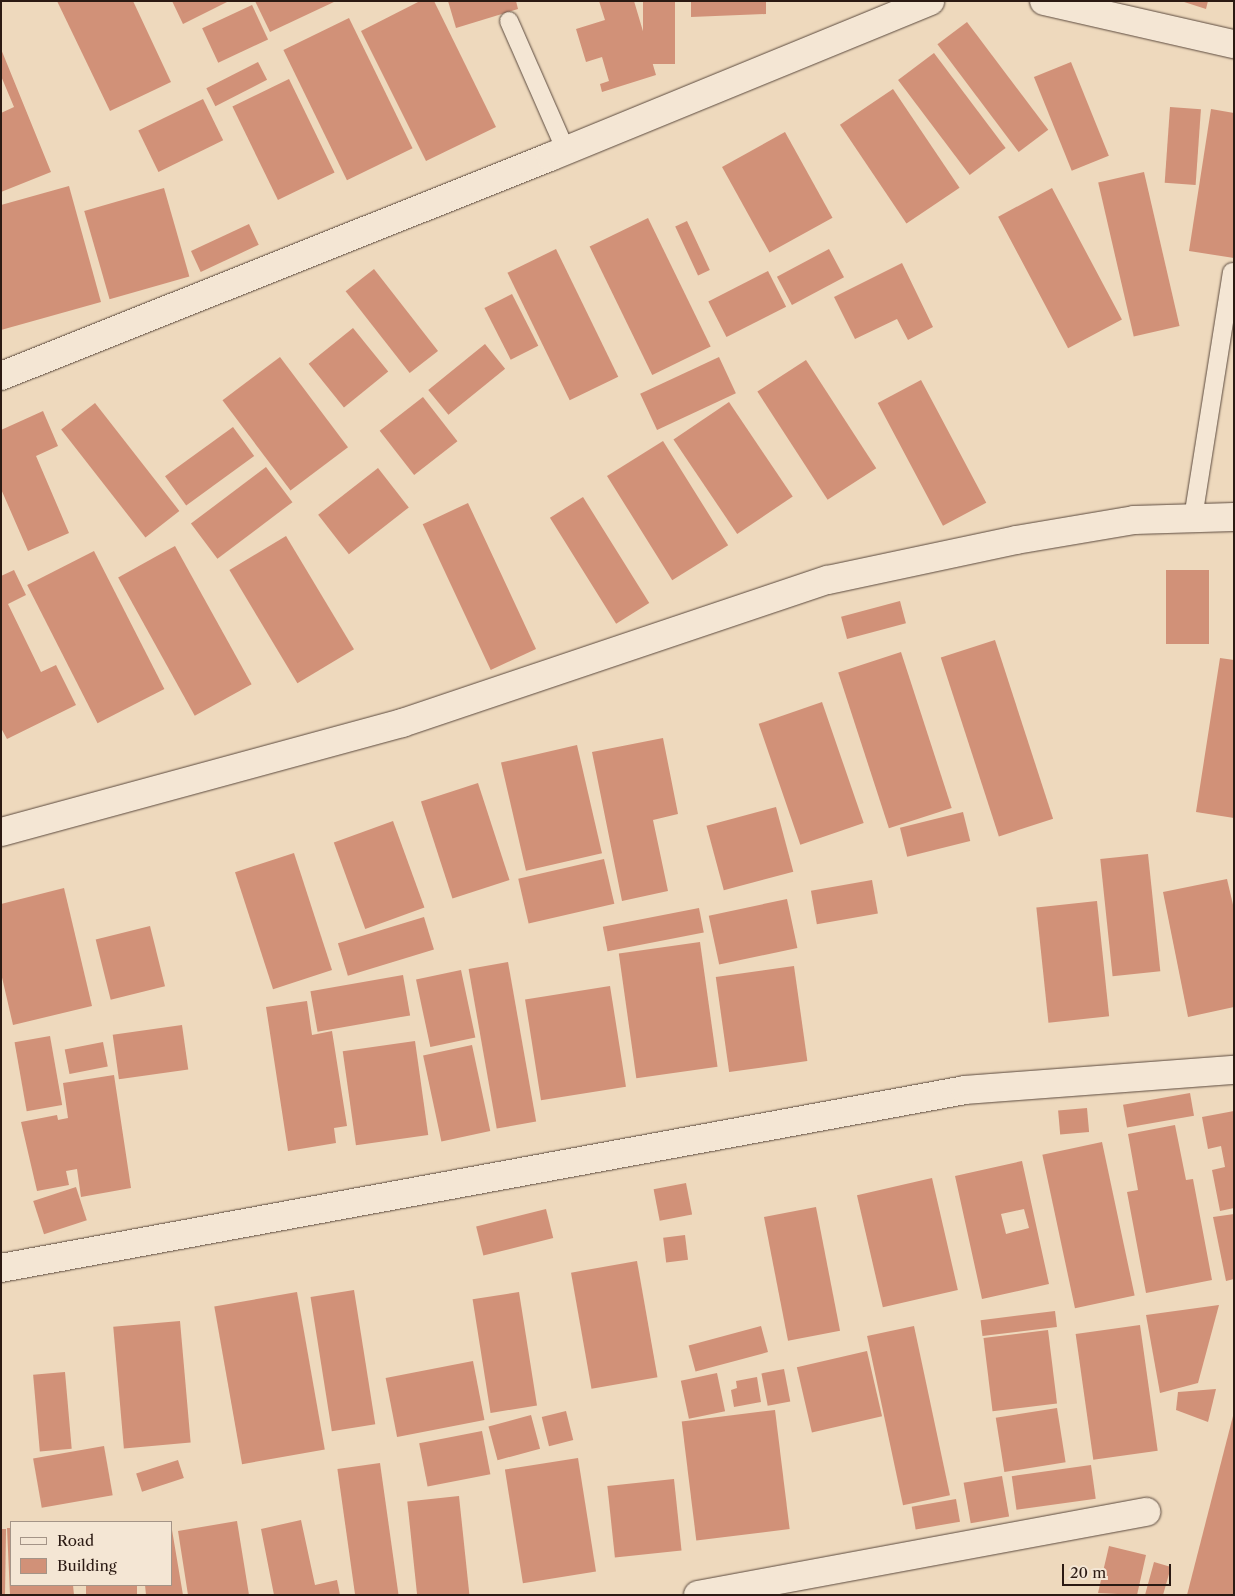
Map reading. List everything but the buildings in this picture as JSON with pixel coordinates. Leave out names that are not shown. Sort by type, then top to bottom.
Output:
[{"type":"street","points":[[1,376],[566,151],[930,1]]},
{"type":"street","points":[[1044,1],[1234,44]]},
{"type":"street","points":[[1,832],[402,723],[828,580],[1016,540],[1134,520],[1234,517]]},
{"type":"street","points":[[1,1268],[965,1090],[1234,1070]]},
{"type":"street","points":[[698,1595],[1146,1512]]},
{"type":"lane","points":[[508,21],[566,151]]},
{"type":"lane","points":[[1193,518],[1232,272]]}]
